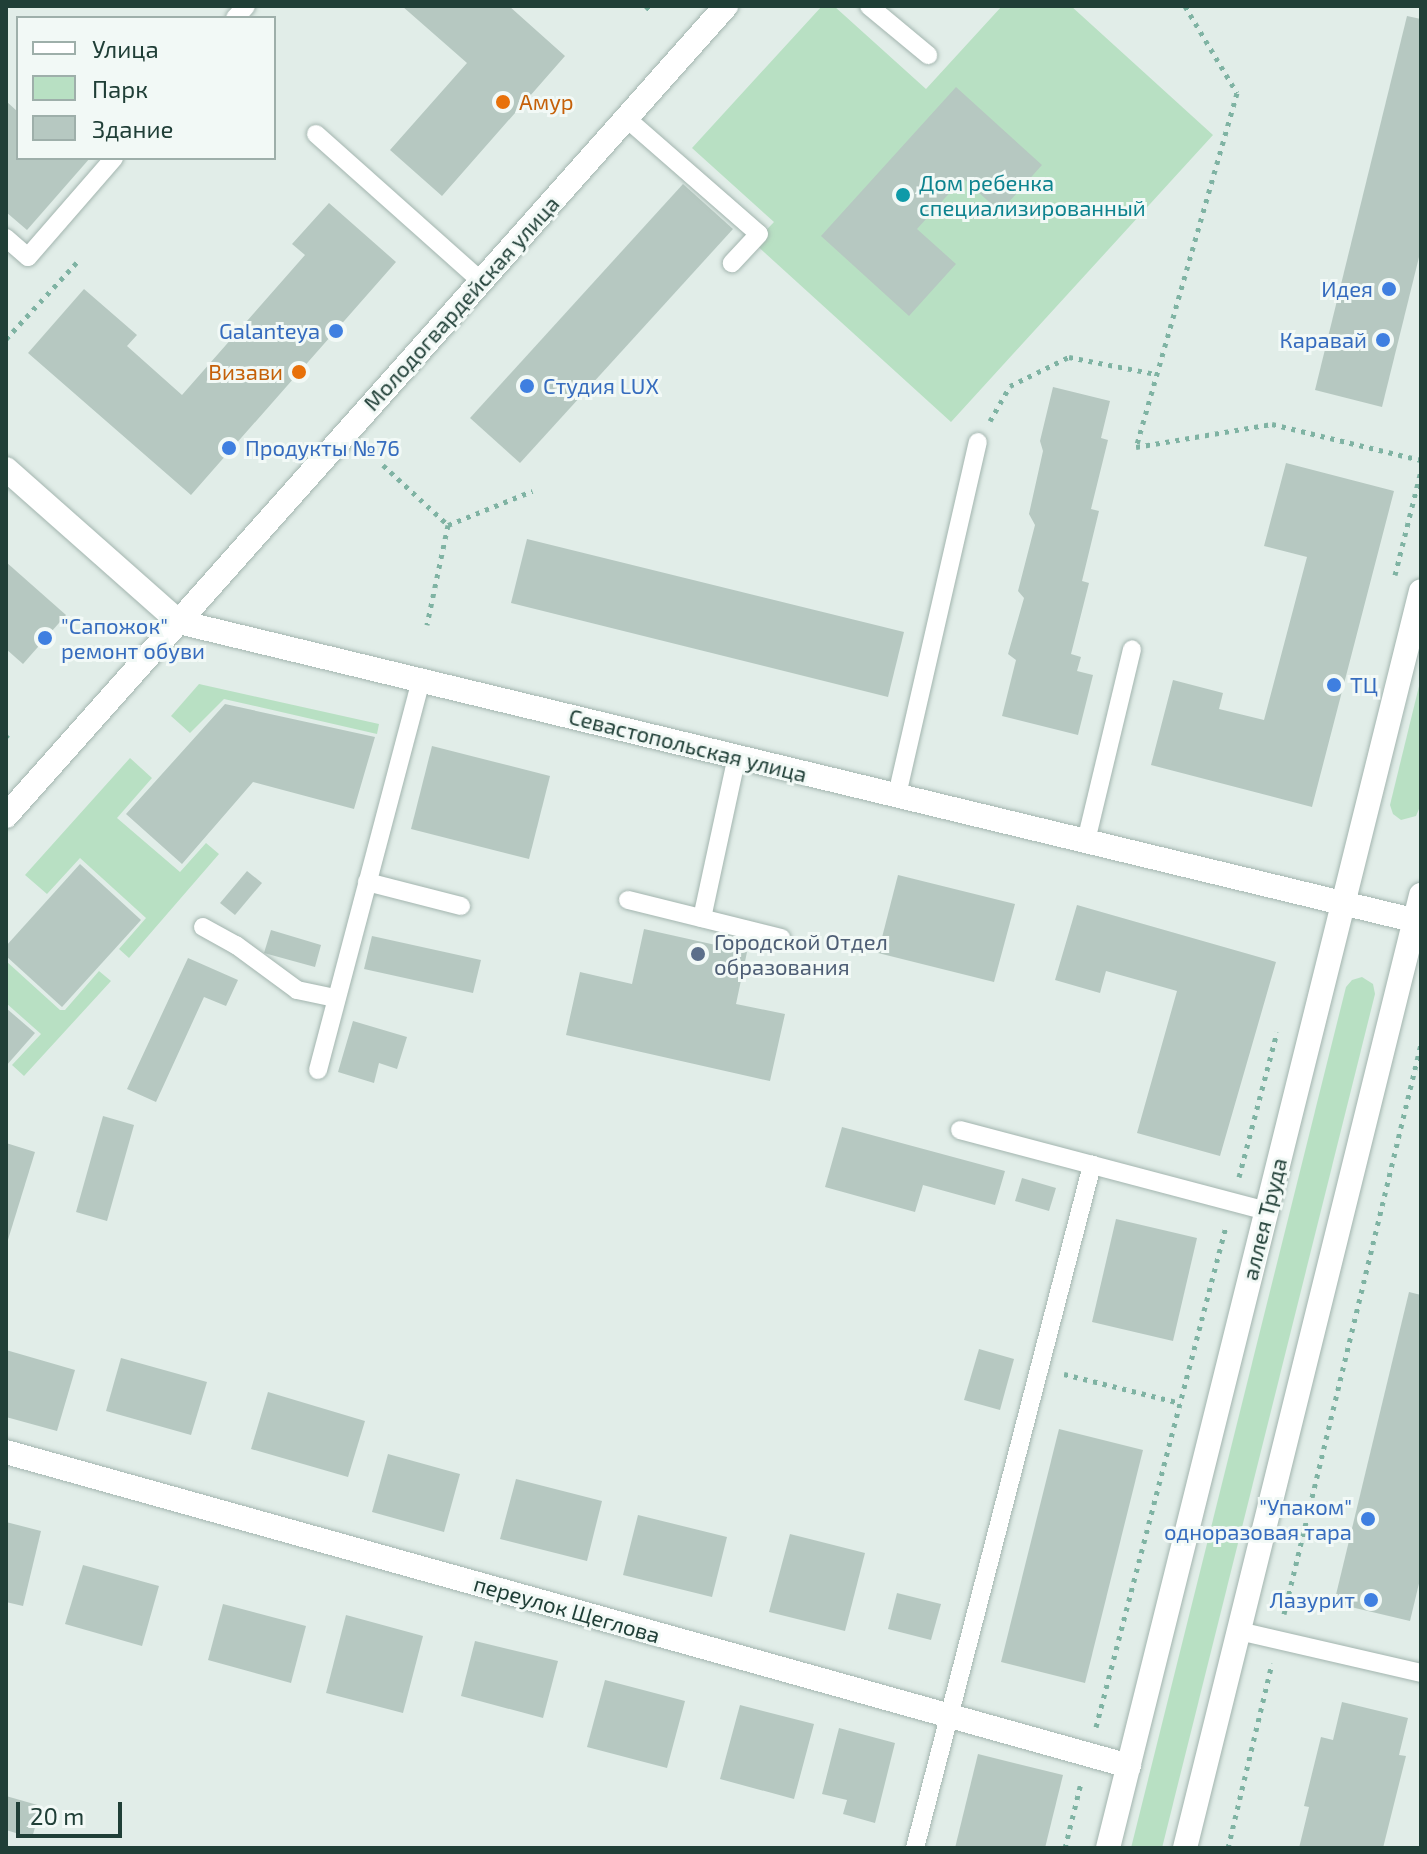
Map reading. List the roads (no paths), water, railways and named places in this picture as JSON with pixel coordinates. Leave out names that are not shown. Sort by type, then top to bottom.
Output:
[{"type":"street","name":"Молодогвардейская улица","points":[[6,816],[726,6]]},
{"type":"street","name":"Севастопольская улица","points":[[6,469],[179,622],[1418,921]]},
{"type":"street","name":"аллея Труда","points":[[1108,1848],[1421,591]]},
{"type":"street","points":[[1185,1848],[1418,921],[1421,895]]},
{"type":"street","name":"переулок Щеглова","points":[[6,1452],[1129,1766]]},
{"type":"lane","points":[[869,6],[928,55]]},
{"type":"lane","points":[[626,118],[759,234],[732,263]]},
{"type":"lane","points":[[316,134],[481,281]]},
{"type":"lane","points":[[6,238],[28,257],[112,160]]},
{"type":"lane","points":[[897,795],[978,442]]},
{"type":"lane","points":[[1086,841],[1132,649]]},
{"type":"lane","points":[[318,1070],[421,681]]},
{"type":"lane","points":[[702,918],[737,756]]},
{"type":"lane","points":[[367,882],[461,906]]},
{"type":"lane","points":[[628,900],[781,938]]},
{"type":"lane","points":[[203,927],[236,945],[297,990],[336,998]]},
{"type":"lane","points":[[960,1130],[1266,1211]]},
{"type":"lane","points":[[915,1848],[1092,1165]]},
{"type":"lane","points":[[1239,1631],[1421,1673]]},
{"type":"place","name":"Амур","points":[[503,102]]},
{"type":"place","name":"Дом ребенка специализированный","points":[[903,195]]},
{"type":"place","name":"Идея","points":[[1389,289]]},
{"type":"place","name":"Galanteya","points":[[336,331]]},
{"type":"place","name":"Каравай","points":[[1383,340]]},
{"type":"place","name":"Визави","points":[[299,372]]},
{"type":"place","name":"Студия LUX","points":[[527,386]]},
{"type":"place","name":"Продукты №76","points":[[229,448]]},
{"type":"place","name":"\"Сапожок\" ремонт обуви","points":[[45,638]]},
{"type":"place","name":"ТЦ","points":[[1334,685]]},
{"type":"place","name":"Городской Отдел образования","points":[[698,954]]},
{"type":"place","name":"\"Упаком\" одноразовая тара","points":[[1368,1519]]},
{"type":"place","name":"Лазурит","points":[[1371,1600]]}]
